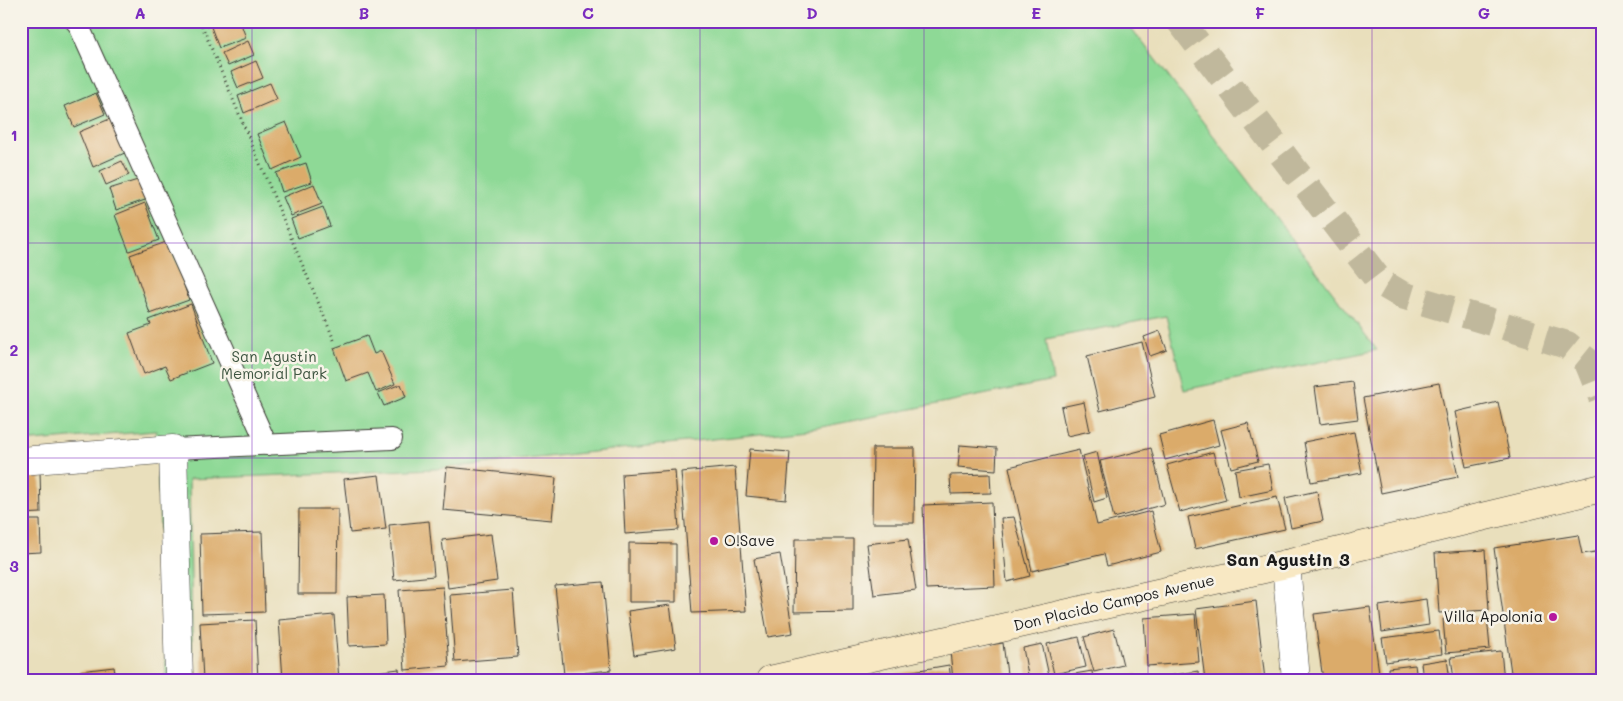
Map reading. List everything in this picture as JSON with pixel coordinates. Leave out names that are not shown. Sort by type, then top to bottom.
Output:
[{"type":"main road","name":"Don Placido Campos Avenue","points":[[770,680],[1286,564],[1602,488]]},
{"type":"street","points":[[21,461],[165,450],[179,680]]},
{"type":"street","points":[[1286,564],[1296,680]]},
{"type":"lane","points":[[75,21],[267,445]]},
{"type":"lane","points":[[165,450],[392,439]]},
{"type":"path","points":[[200,21],[334,340]]},
{"type":"green space","name":"San Agustin Memorial Park","points":[[21,21],[1126,21],[1377,350],[1184,390],[1166,316],[1046,339],[1053,381],[816,428],[435,469],[189,479],[193,680],[166,680],[156,431],[21,442]]},
{"type":"building","points":[[205,21],[220,21],[207,27]]},
{"type":"building","points":[[229,21],[240,21],[246,38],[219,48],[211,27]]},
{"type":"building","points":[[248,41],[254,55],[228,66],[222,53]]},
{"type":"building","points":[[256,61],[263,78],[238,88],[231,72]]},
{"type":"building","points":[[270,83],[277,99],[244,113],[238,96]]},
{"type":"building","points":[[96,93],[105,114],[74,127],[65,106]]},
{"type":"building","points":[[112,118],[127,152],[93,167],[79,132]]},
{"type":"building","points":[[286,122],[301,157],[272,170],[257,134]]},
{"type":"building","points":[[122,161],[129,175],[106,185],[100,171]]},
{"type":"building","points":[[306,163],[312,182],[282,192],[276,173]]},
{"type":"building","points":[[144,178],[151,198],[116,210],[109,189]]},
{"type":"building","points":[[314,184],[322,204],[291,216],[283,197]]},
{"type":"building","points":[[145,203],[159,240],[129,251],[115,215]]},
{"type":"building","points":[[323,207],[330,226],[298,238],[291,219]]},
{"type":"building","points":[[169,241],[189,300],[150,314],[130,255]]},
{"type":"building","points":[[191,304],[212,363],[171,379],[165,366],[144,374],[129,333],[151,325],[149,320]]},
{"type":"building","points":[[1160,331],[1167,350],[1150,356],[1144,337]]},
{"type":"building","points":[[367,336],[374,354],[381,351],[395,384],[376,392],[368,373],[346,381],[334,348]]},
{"type":"building","points":[[1142,342],[1155,397],[1100,411],[1087,356]]},
{"type":"building","points":[[1353,382],[1358,419],[1320,424],[1315,387]]},
{"type":"building","points":[[1439,383],[1458,477],[1381,493],[1363,398]]},
{"type":"building","points":[[401,384],[406,397],[384,406],[378,393]]},
{"type":"building","points":[[1084,402],[1090,431],[1067,436],[1061,407]]},
{"type":"building","points":[[1498,402],[1510,458],[1466,467],[1455,412]]},
{"type":"building","points":[[1213,420],[1219,445],[1165,460],[1159,435]]},
{"type":"building","points":[[1248,423],[1258,461],[1231,468],[1221,430]]},
{"type":"building","points":[[1354,432],[1362,473],[1311,482],[1304,442]]},
{"type":"building","points":[[960,445],[997,448],[996,470],[958,467]]},
{"type":"building","points":[[873,448],[915,448],[914,523],[872,523]]},
{"type":"building","points":[[1151,448],[1165,504],[1114,518],[1100,461]]},
{"type":"building","points":[[750,449],[790,452],[786,500],[746,496]]},
{"type":"building","points":[[1079,450],[1097,525],[1151,511],[1161,552],[1107,566],[1104,554],[1032,571],[1009,467]]},
{"type":"building","points":[[1097,452],[1107,498],[1094,502],[1083,456]]},
{"type":"building","points":[[1213,452],[1226,500],[1180,512],[1167,465]]},
{"type":"building","points":[[1268,464],[1273,490],[1239,497],[1235,470]]},
{"type":"building","points":[[447,467],[556,478],[552,520],[443,510]]},
{"type":"building","name":"O!Save","points":[[735,467],[746,611],[692,613],[681,472]]},
{"type":"building","points":[[40,470],[41,513],[21,514],[21,471]]},
{"type":"building","points":[[675,470],[679,530],[625,534],[622,474]]},
{"type":"building","points":[[990,474],[991,493],[951,494],[950,475]]},
{"type":"building","points":[[379,475],[386,529],[350,533],[344,479]]},
{"type":"building","points":[[1317,491],[1323,521],[1291,528],[1285,498]]},
{"type":"building","points":[[1277,497],[1285,529],[1195,549],[1188,517]]},
{"type":"building","points":[[992,502],[995,586],[926,589],[923,505]]},
{"type":"building","points":[[299,509],[338,509],[337,594],[298,594]]},
{"type":"building","points":[[1014,517],[1030,576],[1007,582],[1001,518]]},
{"type":"building","points":[[21,520],[40,520],[41,552],[21,553]]},
{"type":"building","points":[[429,521],[434,576],[394,580],[389,525]]},
{"type":"building","points":[[262,532],[265,612],[202,614],[200,534]]},
{"type":"building","points":[[491,534],[497,581],[448,588],[442,540]]},
{"type":"building","name":"Villa Apolonia","points":[[1578,535],[1582,554],[1602,551],[1602,680],[1512,680],[1494,548]]},
{"type":"building","points":[[795,539],[853,539],[853,611],[794,612]]},
{"type":"building","points":[[908,539],[916,590],[874,595],[867,544]]},
{"type":"building","points":[[629,543],[676,544],[676,602],[629,602]]},
{"type":"building","points":[[1485,550],[1489,610],[1439,613],[1435,553]]},
{"type":"building","points":[[780,554],[793,633],[768,637],[754,559]]},
{"type":"building","points":[[603,582],[611,670],[564,675],[555,586]]},
{"type":"building","points":[[443,587],[449,666],[405,670],[399,590]]},
{"type":"building","points":[[513,590],[518,657],[455,662],[450,595]]},
{"type":"building","points":[[384,595],[386,644],[349,646],[347,597]]},
{"type":"building","points":[[1426,599],[1429,625],[1382,632],[1379,606]]},
{"type":"building","points":[[1256,601],[1265,680],[1205,680],[1196,609]]},
{"type":"building","points":[[670,605],[676,648],[634,655],[628,611]]},
{"type":"building","points":[[1370,607],[1380,680],[1323,680],[1314,614]]},
{"type":"building","points":[[1195,614],[1199,662],[1147,666],[1144,618]]},
{"type":"building","points":[[334,615],[339,680],[283,680],[279,620]]},
{"type":"building","points":[[1487,616],[1490,649],[1446,653],[1443,619]]},
{"type":"building","points":[[255,620],[258,680],[203,680],[200,623]]},
{"type":"building","points":[[1114,629],[1123,665],[1094,672],[1084,637]]},
{"type":"building","points":[[1439,631],[1442,654],[1386,662],[1382,638]]},
{"type":"building","points":[[1079,637],[1086,667],[1054,674],[1047,644]]},
{"type":"building","points":[[1003,643],[1007,674],[969,680],[953,680],[950,651]]},
{"type":"building","points":[[1042,644],[1049,676],[1029,680],[1023,648]]},
{"type":"building","points":[[1501,651],[1504,680],[1454,680],[1451,657]]},
{"type":"building","points":[[1447,659],[1450,680],[1423,680],[1421,663]]},
{"type":"building","points":[[949,665],[951,680],[897,680],[896,674]]},
{"type":"building","points":[[1415,665],[1417,680],[1389,680],[1388,668]]},
{"type":"building","points":[[114,667],[116,680],[81,680],[80,671]]},
{"type":"building","points":[[399,669],[400,680],[346,680],[345,676]]},
{"type":"building","points":[[1092,671],[1093,680],[1063,680],[1063,676]]},
{"type":"building","points":[[1198,671],[1199,680],[1152,680],[1152,679]]},
{"type":"building","points":[[1137,674],[1138,680],[1115,680],[1115,679]]},
{"type":"tunnel","points":[[1180,21],[1380,282],[1402,295],[1567,345],[1588,362],[1602,397]]},
{"type":"place","name":"O!Save","points":[[714,541]]},
{"type":"place","name":"Villa Apolonia","points":[[1553,617]]},
{"type":"district","name":"San Agustin 3","points":[[1288,560]]}]
